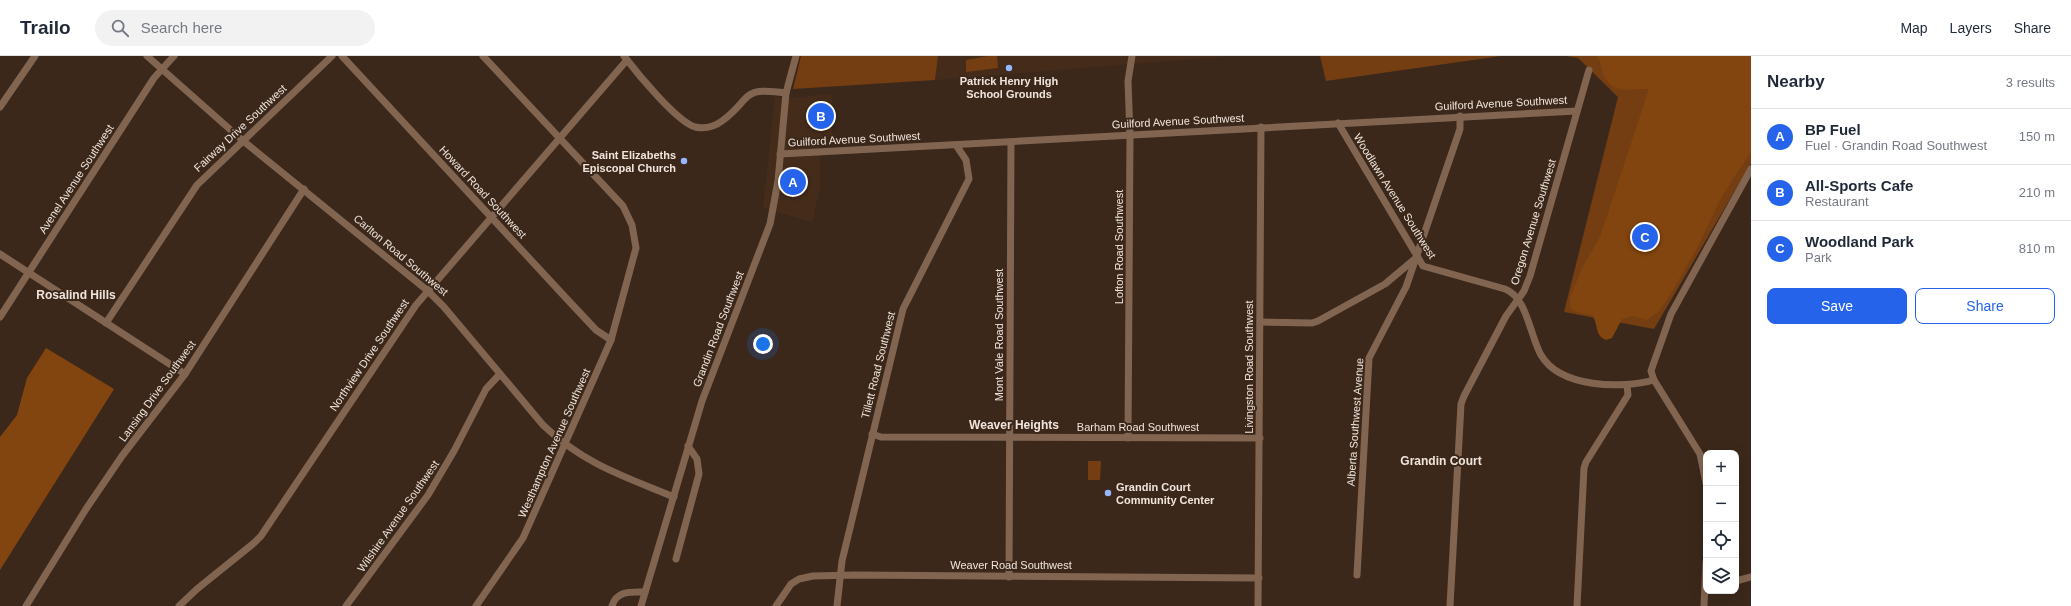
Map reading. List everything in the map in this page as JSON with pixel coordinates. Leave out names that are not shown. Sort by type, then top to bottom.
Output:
[{"type":"street","points":[[0,107],[35,56]]},
{"type":"street","name":"Carlton Road Southwest","points":[[147,56],[242,140],[428,291],[444,307],[543,425],[565,445],[592,462],[674,497]]},
{"type":"street","name":"Avenel Avenue Southwest","points":[[0,317],[161,69],[174,56]]},
{"type":"street","name":"Fairway Drive Southwest","points":[[106,323],[196,184],[332,56]]},
{"type":"street","name":"Howard Road Southwest","points":[[342,56],[596,330],[611,340]]},
{"type":"street","name":"Westhampton Avenue Southwest","points":[[476,606],[524,538],[611,340],[636,248],[636,238],[627,213],[483,56]]},
{"type":"street","name":"Grandin Road Southwest","points":[[641,606],[688,446],[710,379],[770,224],[778,181],[786,93],[796,56]]},
{"type":"street","name":"Lofton Road Southwest","points":[[1128,438],[1130,135],[1128,81],[1132,56]]},
{"type":"street","points":[[626,58],[669,107],[684,120],[696,127],[709,127],[722,121],[751,93],[768,91],[786,93]]},
{"type":"street","name":"Northview Drive Southwest","points":[[179,606],[197,589],[261,536],[403,322],[428,291],[560,139],[626,58]]},
{"type":"street","name":"Oregon Avenue Southwest","points":[[1450,606],[1461,404],[1506,316],[1518,300],[1533,266],[1589,70]]},
{"type":"street","name":"Guilford Avenue Southwest","points":[[780,154],[1460,116],[1577,111]]},
{"type":"street","name":"Alberta Southwest Avenue","points":[[1357,575],[1369,358],[1406,287],[1460,129],[1460,116]]},
{"type":"street","name":"Woodlawn Avenue Southwest","points":[[1338,124],[1417,257],[1426,268],[1510,291],[1518,300]]},
{"type":"street","name":"Livingston Road Southwest","points":[[1258,606],[1261,322],[1261,127]]},
{"type":"street","name":"Mont Vale Road Southwest","points":[[1010,577],[1011,142]]},
{"type":"street","name":"Tillett Road Southwest","points":[[837,606],[840,576],[872,434],[903,309],[966,186],[968,179],[967,165],[956,145]]},
{"type":"street","points":[[1703,468],[1700,454],[1654,380],[1651,371],[1671,314],[1751,169]]},
{"type":"street","name":"Lansing Drive Southwest","points":[[26,606],[86,509],[122,456],[186,374],[304,189]]},
{"type":"street","points":[[0,254],[186,374]]},
{"type":"street","points":[[1261,322],[1312,323],[1318,321],[1385,284],[1417,257]]},
{"type":"street","points":[[1518,300],[1538,350],[1551,368],[1568,377],[1590,382],[1627,385],[1654,380]]},
{"type":"street","name":"Wilshire Avenue Southwest","points":[[346,606],[428,495],[454,451],[486,389],[500,374]]},
{"type":"street","points":[[1577,606],[1584,468],[1586,462],[1628,394],[1627,385]]},
{"type":"street","name":"Barham Road Southwest","points":[[872,434],[882,437],[1260,438]]},
{"type":"street","points":[[676,559],[699,474],[698,459],[688,446]]},
{"type":"street","name":"Weaver Road Southwest","points":[[776,606],[787,589],[799,579],[840,576],[1259,578]]},
{"type":"street","points":[[1739,580],[1751,577]]},
{"type":"street","points":[[612,606],[614,599],[621,594],[645,592]]},
{"type":"street","points":[[1704,606],[1705,594]]},
{"type":"shaded area","points":[[801,56],[938,56],[935,80],[793,89]]},
{"type":"shaded area","name":"Patrick Henry High School Grounds","points":[[938,56],[1231,56],[935,80]]},
{"type":"shaded area","points":[[997,56],[998,68],[966,72],[966,60]]},
{"type":"shaded area","points":[[1320,56],[1501,56],[1326,81]]},
{"type":"shaded area","points":[[1566,56],[1751,56],[1751,163],[1654,329],[1564,312],[1618,97],[1578,58]]},
{"type":"shaded area","points":[[1596,56],[1751,56],[1751,152],[1722,196],[1696,250],[1670,295],[1658,312],[1647,320],[1633,316],[1622,319],[1612,338],[1606,340],[1598,333],[1592,315],[1576,312],[1570,308],[1570,298],[1582,268],[1600,237],[1649,89],[1629,90],[1617,88],[1611,85],[1603,73],[1600,62]]},
{"type":"shaded area","points":[[828,94],[832,96],[832,144],[820,145],[820,188],[812,222],[763,208],[775,97],[796,98]]},
{"type":"shaded area","points":[[46,348],[114,389],[0,570],[0,437],[17,415],[27,378]]},
{"type":"shaded area","points":[[1088,461],[1101,461],[1100,480],[1088,480]]},
{"type":"place","name":"Patrick Henry High School Grounds","points":[[1009,68]]},
{"type":"place","name":"All-Sports Cafe","points":[[821,116]]},
{"type":"place","name":"Saint Elizabeths Episcopal Church","points":[[684,161]]},
{"type":"place","name":"BP Fuel","points":[[793,182]]},
{"type":"place","name":"Woodland Park","points":[[1645,237]]},
{"type":"place","name":"Grandin Court Community Center","points":[[1108,493]]},
{"type":"district","name":"Rosalind Hills","points":[[76,295]]},
{"type":"district","name":"Weaver Heights","points":[[1014,425]]},
{"type":"district","name":"Grandin Court","points":[[1441,461]]}]
